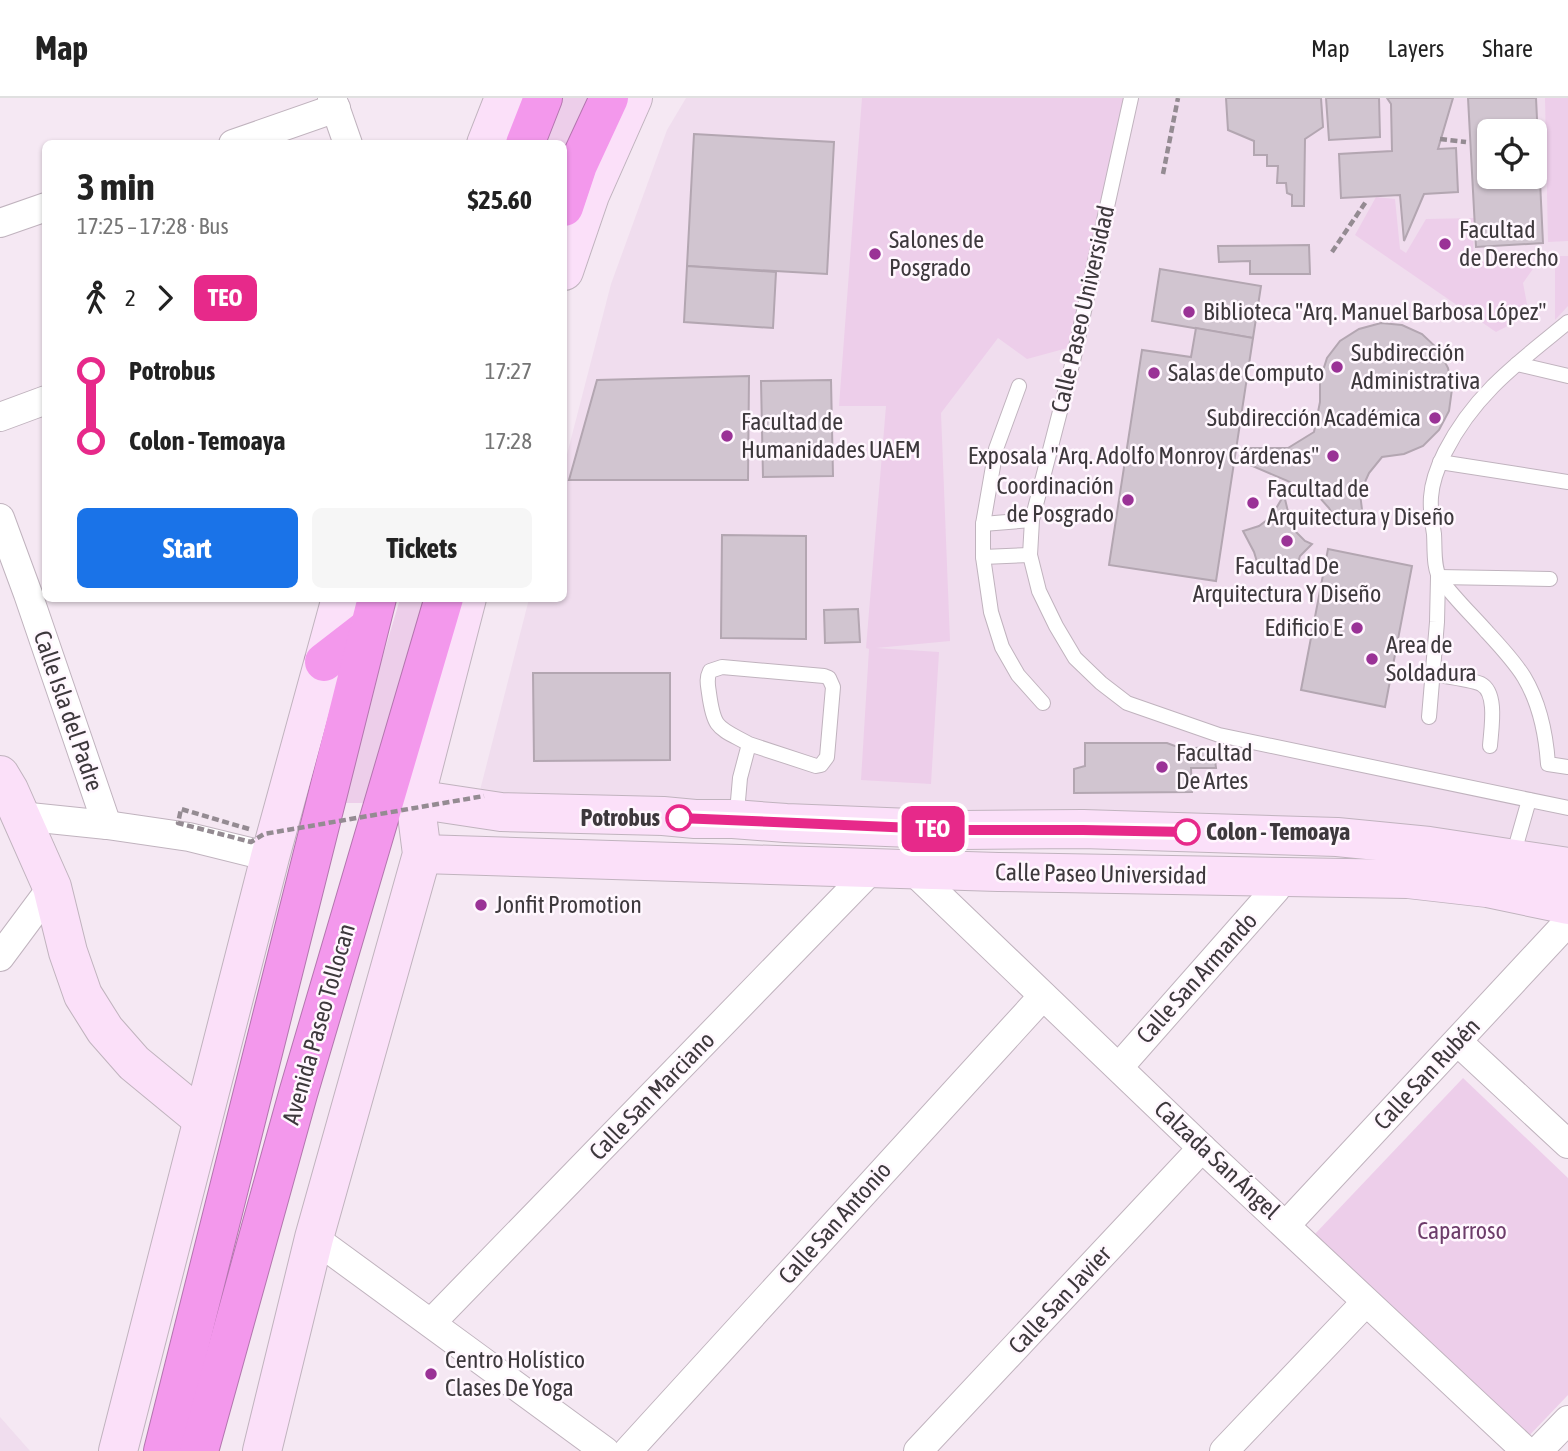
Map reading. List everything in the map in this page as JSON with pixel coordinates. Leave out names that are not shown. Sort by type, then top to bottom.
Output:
[{"type":"highway","points":[[527,140],[543,98]]},
{"type":"highway","points":[[567,198],[578,165],[610,98]]},
{"type":"highway","name":"Avenida Paseo Tollocan","points":[[200,1451],[298,1094],[443,602]]},
{"type":"highway","points":[[324,662],[372,613]]},
{"type":"highway","name":"Avenida Paseo Tollocan","points":[[163,1451],[372,613]]},
{"type":"main road","points":[[488,140],[504,98]]},
{"type":"main road","points":[[567,262],[590,195],[633,98]]},
{"type":"main road","points":[[118,1451],[202,1119],[259,843],[324,662],[340,602]]},
{"type":"main road","points":[[262,1451],[314,1238],[422,854],[415,799],[466,602]]},
{"type":"main road","points":[[0,775],[9,790],[10,819],[52,887],[68,952],[83,995],[105,1030],[134,1063],[202,1119]]},
{"type":"main road","name":"Calle Paseo Universidad","points":[[415,799],[501,813],[663,816],[961,830],[1083,830],[1337,837],[1429,846],[1568,867]]},
{"type":"main road","points":[[662,862],[673,845],[670,825],[663,816]]},
{"type":"main road","points":[[737,819],[736,843],[743,863]]},
{"type":"main road","name":"Calle Paseo Universidad","points":[[422,854],[1026,872],[1408,879],[1487,888],[1568,905]]},
{"type":"street","points":[[243,140],[334,103],[347,140]]},
{"type":"street","points":[[0,223],[42,208]]},
{"type":"street","points":[[0,417],[42,401]]},
{"type":"street","name":"Calle Isla del Padre","points":[[0,518],[37,591],[107,825]]},
{"type":"street","name":"Calle Isla del Padre","points":[[10,819],[107,825],[190,837],[259,843]]},
{"type":"street","name":"Calle San Marciano","points":[[431,1323],[873,868]]},
{"type":"street","name":"Calzada San Ángel","points":[[910,868],[1365,1303],[1525,1451]]},
{"type":"street","points":[[0,957],[52,887]]},
{"type":"street","name":"Calle San Armando","points":[[1119,1067],[1276,889]]},
{"type":"street","name":"Calle San Rubén","points":[[1286,1225],[1568,922]]},
{"type":"street","name":"Calle San Antonio","points":[[628,1451],[1043,996]]},
{"type":"street","points":[[1458,1042],[1568,1144]]},
{"type":"street","name":"Calle San Javier","points":[[918,1451],[1202,1148]]},
{"type":"street","points":[[314,1238],[606,1451]]},
{"type":"street","points":[[1224,1451],[1365,1303]]},
{"type":"street","points":[[1538,1451],[1568,1420]]},
{"type":"lane","name":"Calle Paseo Universidad","points":[[1131,98],[1073,361],[1032,520],[1030,555],[1039,591],[1055,626],[1075,658],[1101,684],[1127,703],[1219,735],[1568,808]]},
{"type":"lane","points":[[1429,718],[1438,577],[1430,498],[1433,480],[1453,437],[1486,392],[1568,322]]},
{"type":"lane","points":[[1517,364],[1568,376]]},
{"type":"lane","points":[[1019,386],[996,449],[983,524],[983,557],[991,612],[1002,647],[1018,675],[1044,703]]},
{"type":"lane","points":[[1440,462],[1568,482]]},
{"type":"lane","points":[[983,524],[1032,520]]},
{"type":"lane","points":[[983,557],[1030,555]]},
{"type":"lane","points":[[1438,577],[1550,579]]},
{"type":"lane","points":[[1438,577],[1503,650],[1525,680],[1532,693],[1545,738],[1548,764],[1568,767]]},
{"type":"lane","points":[[722,667],[824,676],[832,681],[827,757],[824,762],[816,766],[749,744],[721,729],[712,716],[707,681],[710,671],[722,667]]},
{"type":"lane","points":[[1432,674],[1481,684],[1487,690],[1492,705],[1490,746]]},
{"type":"lane","points":[[737,819],[740,778],[749,744]]},
{"type":"lane","points":[[1512,859],[1530,800]]},
{"type":"path","points":[[1163,174],[1178,98]]},
{"type":"path","points":[[1440,139],[1466,142]]},
{"type":"path","points":[[1332,252],[1367,200]]},
{"type":"path","points":[[259,843],[181,809],[178,823],[251,842],[264,834],[484,796]]},
{"type":"shaded area","points":[[686,98],[1568,98],[1568,856],[477,802],[528,602],[567,602],[567,454],[611,284],[667,130]]},
{"type":"shaded area","points":[[0,1417],[30,1451],[0,1451]]},
{"type":"green space","points":[[559,98],[590,98],[567,167],[567,140],[543,140]]},
{"type":"green space","points":[[862,98],[1138,98],[1071,347],[1027,359],[998,338],[941,413],[950,641],[876,648],[939,652],[931,784],[861,780],[869,649],[866,648],[886,406],[839,406]]},
{"type":"green space","points":[[1545,98],[1568,98],[1568,241],[1548,242]]},
{"type":"green space","points":[[1376,197],[1395,199],[1400,249],[1406,253],[1426,219],[1474,218],[1473,261],[1535,266],[1523,283],[1529,315],[1496,332],[1355,235]]},
{"type":"green space","points":[[1555,256],[1568,256],[1568,306],[1555,320]]},
{"type":"green space","points":[[399,602],[431,602],[372,803],[342,803]]},
{"type":"green space","name":"Caparroso","points":[[1463,1078],[1568,1178],[1568,1395],[1526,1439],[1314,1235]]},
{"type":"building","points":[[1226,98],[1321,98],[1323,127],[1305,139],[1304,206],[1292,206],[1292,195],[1287,193],[1286,183],[1277,183],[1278,166],[1267,166],[1267,155],[1254,155],[1254,141],[1228,130]]},
{"type":"building","points":[[1326,98],[1379,98],[1380,137],[1329,140]]},
{"type":"building","points":[[1387,98],[1453,98],[1438,149],[1456,148],[1458,192],[1424,194],[1404,241],[1400,195],[1341,198],[1339,154],[1392,151],[1391,104]]},
{"type":"building","points":[[1468,98],[1536,98],[1537,119],[1477,119],[1477,189],[1540,189],[1543,243],[1476,247]]},
{"type":"building","points":[[694,134],[834,142],[827,274],[687,266]]},
{"type":"building","points":[[1309,245],[1310,274],[1250,274],[1250,261],[1219,262],[1218,246]]},
{"type":"building","points":[[687,266],[776,272],[773,328],[684,322]]},
{"type":"building","points":[[1160,269],[1261,286],[1253,338],[1152,321]]},
{"type":"building","points":[[1381,323],[1402,325],[1422,334],[1438,349],[1448,368],[1452,389],[1449,411],[1439,430],[1423,446],[1404,454],[1382,457],[1369,473],[1360,493],[1363,518],[1339,526],[1320,498],[1304,488],[1243,462],[1247,448],[1288,448],[1314,432],[1320,402],[1320,380],[1327,358],[1340,341],[1359,329]]},
{"type":"building","points":[[1196,328],[1253,338],[1216,581],[1109,565],[1142,350],[1191,357]]},
{"type":"building","points":[[749,376],[748,480],[569,480],[597,380]]},
{"type":"building","points":[[831,380],[833,476],[763,477],[761,381]]},
{"type":"building","points":[[1284,495],[1296,532],[1312,544],[1300,556],[1296,569],[1276,563],[1258,565],[1243,531],[1259,526],[1271,517]]},
{"type":"building","points":[[722,535],[806,536],[806,639],[721,638]]},
{"type":"building","name":"Edificio E","points":[[1328,549],[1412,566],[1385,707],[1301,690]]},
{"type":"building","points":[[858,609],[860,642],[825,643],[824,610]]},
{"type":"building","points":[[533,673],[670,673],[670,760],[534,761]]},
{"type":"building","points":[[1085,743],[1167,743],[1183,749],[1206,747],[1207,761],[1215,760],[1216,768],[1191,768],[1192,792],[1074,793],[1074,769],[1085,766]]},
{"type":"bus line","name":"TEO","points":[[679,818],[961,830],[1187,832]]},
{"type":"place","name":"Facultad de Derecho","points":[[1445,244]]},
{"type":"place","name":"Salones de Posgrado","points":[[875,254]]},
{"type":"place","name":"Biblioteca \"Arq. Manuel Barbosa López\"","points":[[1189,312]]},
{"type":"place","name":"Subdirección Administrativa","points":[[1337,367]]},
{"type":"place","name":"Salas de Computo","points":[[1154,373]]},
{"type":"place","name":"Subdirección Académica","points":[[1435,418]]},
{"type":"place","name":"Facultad de Humanidades UAEM","points":[[727,436]]},
{"type":"place","name":"Exposala \"Arq. Adolfo Monroy Cárdenas\"","points":[[1333,456]]},
{"type":"place","name":"Coordinación de Posgrado","points":[[1128,500]]},
{"type":"place","name":"Facultad de Arquitectura y Diseño","points":[[1253,503]]},
{"type":"place","name":"Facultad De Arquitectura Y Diseño","points":[[1287,541]]},
{"type":"place","name":"Edificio E","points":[[1357,628]]},
{"type":"place","name":"Area de Soldadura","points":[[1372,659]]},
{"type":"place","name":"Facultad De Artes","points":[[1162,767]]},
{"type":"place","name":"Potrobus","points":[[679,818]]},
{"type":"place","name":"Colon - Temoaya","points":[[1187,832]]},
{"type":"place","name":"Jonfit Promotion","points":[[481,905]]},
{"type":"place","name":"Centro Holístico Clases De Yoga","points":[[431,1374]]}]
